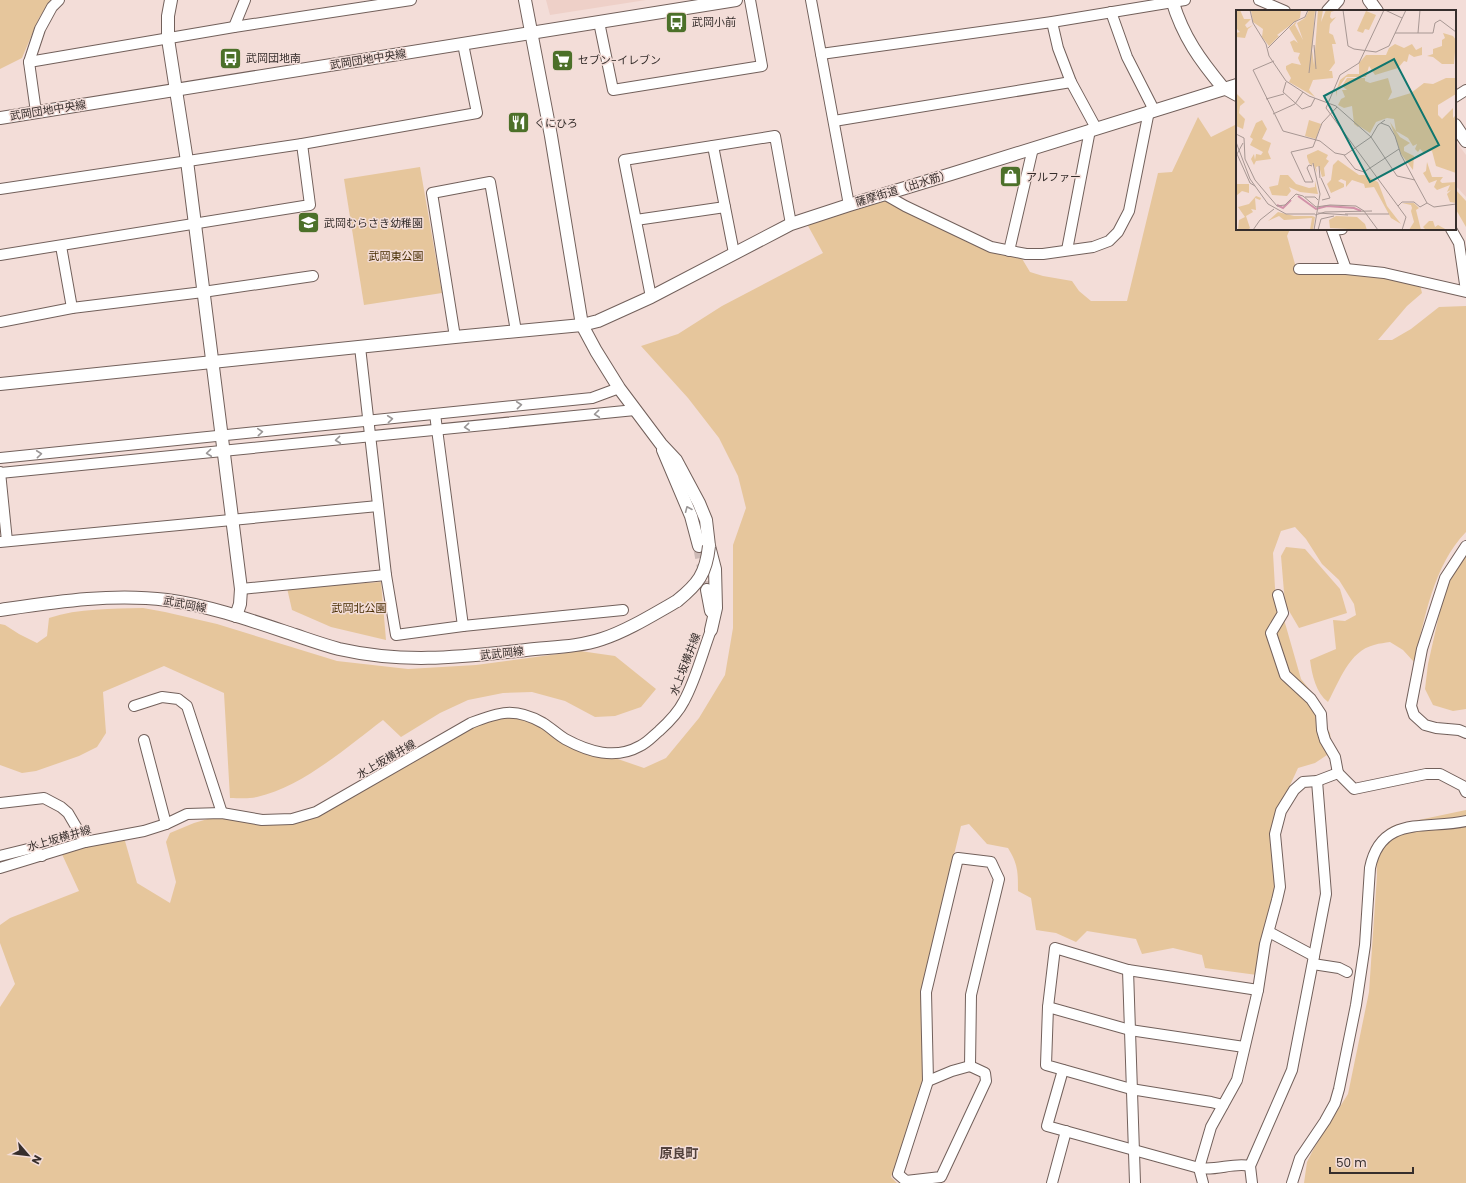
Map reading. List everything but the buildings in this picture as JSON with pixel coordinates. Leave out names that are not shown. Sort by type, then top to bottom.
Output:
[{"type":"street","points":[[36,112],[29,62],[40,29],[52,7],[59,0]]},
{"type":"street","points":[[172,0],[168,16],[168,39],[187,160],[241,588],[240,604],[236,616]]},
{"type":"street","points":[[234,27],[245,0]]},
{"type":"street","points":[[29,62],[234,27],[411,0]]},
{"type":"street","name":"武武岡線","points":[[0,610],[60,601],[112,597],[180,602],[236,616],[337,648],[384,657],[410,659],[465,657],[582,644],[603,639],[677,601],[692,589],[708,562],[704,546],[706,520],[676,460],[661,444],[619,388],[596,352],[582,325],[551,136],[526,0]]},
{"type":"street","name":"武岡団地中央線","points":[[0,118],[736,0]]},
{"type":"street","points":[[599,22],[613,90],[762,66],[750,0]]},
{"type":"street","points":[[811,0],[849,204]]},
{"type":"street","points":[[821,54],[1052,22],[1185,0]]},
{"type":"street","points":[[1260,0],[1283,10]]},
{"type":"street","points":[[1329,10],[1338,0]]},
{"type":"street","points":[[1369,0],[1376,10]]},
{"type":"street","points":[[1172,1],[1186,37],[1194,50],[1224,89],[1236,95]]},
{"type":"street","points":[[884,194],[905,206],[991,247],[1009,251],[1026,254],[1043,254],[1093,247],[1109,241],[1125,222],[1129,211],[1152,111],[1127,57],[1111,12]]},
{"type":"street","points":[[1052,22],[1058,48],[1071,82],[1093,129],[1067,250]]},
{"type":"street","points":[[0,189],[302,144],[477,113],[463,44]]},
{"type":"street","points":[[834,121],[1071,82]]},
{"type":"street","name":"薩摩街道（出水筋）","points":[[0,384],[582,325],[598,321],[651,297],[791,224],[849,204],[1236,85]]},
{"type":"street","points":[[1456,96],[1466,90]]},
{"type":"street","points":[[1456,126],[1466,141]]},
{"type":"street","points":[[651,297],[624,160],[775,136],[791,224]]},
{"type":"street","points":[[0,255],[310,205],[302,144]]},
{"type":"street","points":[[713,146],[734,253]]},
{"type":"street","points":[[1009,251],[1033,148]]},
{"type":"street","points":[[455,337],[432,192],[490,182],[516,331]]},
{"type":"street","points":[[636,220],[725,207]]},
{"type":"street","points":[[1332,230],[1346,269]]},
{"type":"street","points":[[1299,269],[1346,269],[1384,273],[1466,292],[1459,243],[1452,230]]},
{"type":"street","points":[[61,246],[72,308]]},
{"type":"street","points":[[0,322],[72,308],[203,292],[313,276]]},
{"type":"street","points":[[360,347],[386,575],[396,635],[463,626],[624,610]]},
{"type":"street","points":[[0,458],[592,398],[619,388]]},
{"type":"street","points":[[378,506],[4,541],[0,473],[370,436],[437,431],[635,410]]},
{"type":"street","points":[[435,414],[463,626]]},
{"type":"street","points":[[704,546],[715,569],[716,608],[711,630]]},
{"type":"street","points":[[1466,546],[1445,578],[1422,649],[1411,706],[1414,715],[1425,725],[1436,728],[1459,730],[1466,733]]},
{"type":"street","points":[[241,588],[386,575]]},
{"type":"street","points":[[707,590],[711,611],[711,630]]},
{"type":"street","points":[[1278,595],[1283,613],[1271,633],[1285,675],[1311,699],[1322,714],[1322,730],[1325,740],[1334,757],[1338,773],[1354,788],[1426,774],[1440,774],[1463,786],[1466,792]]},
{"type":"street","name":"水上坂横井線","points":[[0,868],[84,842],[144,831],[166,824],[187,814],[222,813],[262,820],[292,819],[316,812],[471,723],[498,713],[515,712],[529,717],[543,723],[565,738],[590,750],[607,754],[625,753],[641,746],[675,716],[684,702],[693,682],[711,630]]},
{"type":"street","points":[[134,706],[162,697],[178,699],[187,706],[222,813]]},
{"type":"street","points":[[144,740],[166,824]]},
{"type":"street","points":[[1203,1183],[1199,1168],[1211,1127],[1237,1080],[1258,990],[1265,944],[1280,887],[1275,834],[1281,811],[1294,790],[1303,782],[1316,781],[1338,773]]},
{"type":"street","points":[[1252,1183],[1250,1166],[1292,1070],[1326,894],[1316,781]]},
{"type":"street","points":[[0,804],[44,798],[61,807],[68,813],[84,842]]},
{"type":"street","points":[[1292,1183],[1300,1158],[1325,1121],[1335,1103],[1340,1089],[1356,1005],[1365,945],[1372,858],[1377,848],[1386,838],[1396,831],[1416,825],[1466,821]]},
{"type":"street","points":[[0,856],[32,848],[42,856]]},
{"type":"street","points":[[928,1081],[952,1071],[970,1066],[985,1073],[986,1081],[942,1180],[906,1182],[898,1174],[928,1081],[926,992],[958,858],[991,862],[999,879],[971,995],[970,1066]]},
{"type":"street","points":[[1269,932],[1313,960],[1347,972]]},
{"type":"street","points":[[1223,1105],[1131,1090],[1046,1065],[1048,1007],[1055,948],[1128,970],[1258,990]]},
{"type":"street","points":[[1128,970],[1135,1183]]},
{"type":"street","points":[[1048,1007],[1130,1030],[1244,1047]]},
{"type":"street","points":[[1063,1070],[1047,1126],[1199,1168],[1210,1170],[1244,1165],[1250,1166]]},
{"type":"street","points":[[1052,1183],[1066,1131]]},
{"type":"shaded area","points":[[546,0],[646,0],[550,15]]},
{"type":"shaded area","points":[[1456,141],[1466,155],[1466,197],[1456,186]]},
{"type":"green space","points":[[0,0],[51,0],[39,18],[22,58],[0,69]]},
{"type":"green space","points":[[1198,117],[1211,137],[1236,124],[1236,230],[1290,230],[1287,236],[1297,271],[1339,271],[1362,276],[1384,276],[1419,281],[1422,293],[1407,306],[1378,340],[1392,340],[1411,329],[1439,307],[1466,306],[1466,532],[1446,560],[1438,576],[1427,610],[1414,662],[1403,650],[1390,642],[1376,644],[1365,648],[1351,660],[1328,702],[1320,694],[1313,678],[1310,660],[1336,649],[1333,620],[1345,621],[1356,615],[1354,604],[1339,580],[1322,564],[1306,539],[1295,527],[1281,531],[1273,553],[1275,588],[1301,679],[1314,695],[1322,723],[1330,733],[1331,744],[1327,755],[1315,763],[1298,768],[1279,809],[1277,886],[1257,975],[1205,968],[1202,955],[1173,948],[1142,954],[1136,939],[1087,931],[1076,942],[1056,933],[1036,930],[1031,898],[1018,891],[1017,868],[1008,848],[987,844],[969,824],[961,826],[922,992],[923,1080],[903,1149],[891,1177],[897,1183],[0,1183],[0,1007],[15,984],[0,943],[0,925],[10,918],[79,891],[60,850],[123,834],[137,883],[170,903],[176,882],[166,842],[170,833],[194,823],[218,816],[259,821],[336,805],[395,773],[457,728],[513,712],[612,757],[644,768],[666,758],[699,718],[725,675],[733,628],[733,545],[746,508],[738,476],[719,438],[688,398],[641,346],[678,334],[722,306],[823,253],[807,224],[884,197],[1021,257],[1030,272],[1072,281],[1079,291],[1091,301],[1127,301],[1158,173],[1172,172]]},
{"type":"green space","name":"武岡東公園","points":[[420,167],[442,293],[364,305],[344,179]]},
{"type":"green space","points":[[1456,190],[1466,201],[1466,227],[1456,210]]},
{"type":"green space","points":[[1286,547],[1305,549],[1340,589],[1347,613],[1299,628],[1285,604],[1281,556]]},
{"type":"green space","points":[[1466,554],[1466,709],[1453,711],[1433,705],[1425,689],[1428,664],[1444,593],[1453,572]]},
{"type":"green space","name":"武岡北公園","points":[[381,582],[386,640],[331,627],[292,610],[287,588]]},
{"type":"green space","points":[[143,608],[217,624],[337,661],[408,669],[476,665],[580,651],[615,656],[656,689],[641,707],[615,716],[595,717],[565,701],[532,692],[503,693],[468,700],[440,713],[401,737],[383,720],[339,754],[291,785],[257,797],[230,798],[224,693],[164,666],[103,692],[106,733],[97,747],[79,756],[36,771],[22,773],[0,765],[0,624],[5,625],[37,643],[47,636],[49,618],[72,612]]},
{"type":"green space","points":[[1466,810],[1466,1183],[1304,1183],[1307,1162],[1314,1148],[1348,1094],[1369,992],[1377,875],[1376,855],[1380,841],[1387,829],[1395,825]]},
{"type":"tunnel","points":[[699,546],[707,590]]},
{"type":"place","name":"武岡小前","points":[[677,22]]},
{"type":"place","name":"武岡団地南","points":[[231,58]]},
{"type":"place","name":"セブン-イレブン","points":[[562,60]]},
{"type":"place","name":"くにひろ","points":[[518,123]]},
{"type":"place","name":"アルファー","points":[[1011,177]]},
{"type":"place","name":"武岡むらさき幼稚園","points":[[309,223]]},
{"type":"district","name":"原良町","points":[[679,1153]]}]
